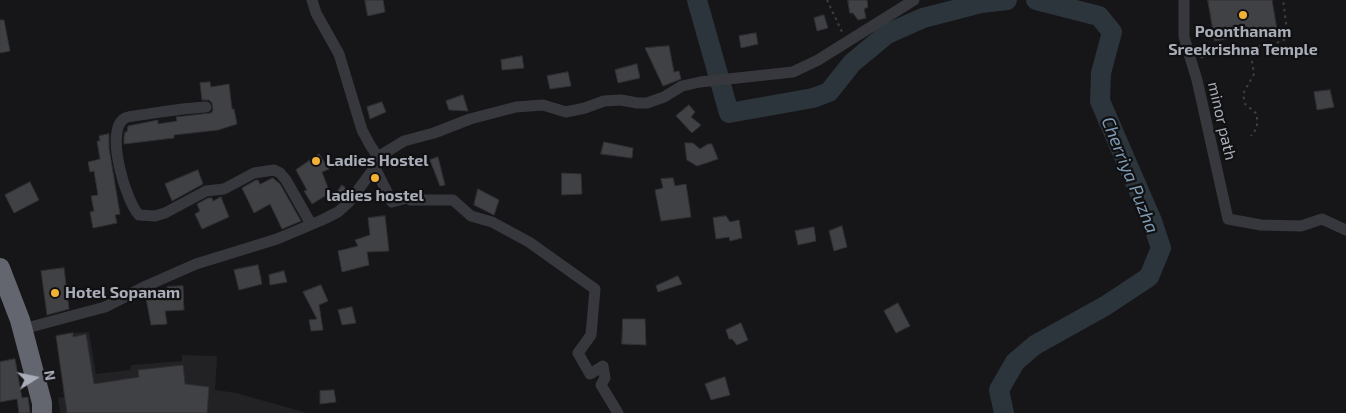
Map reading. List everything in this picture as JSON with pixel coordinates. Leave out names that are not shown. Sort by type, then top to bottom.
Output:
[{"type":"highway","points":[[0,268],[23,330],[42,403],[42,413]]},
{"type":"street","points":[[312,0],[316,13],[338,54],[362,130],[370,145],[392,202],[407,198],[411,200],[453,200],[471,216],[492,222],[529,242],[594,289],[591,335],[578,353],[590,374],[602,366],[605,378],[601,385],[618,413]]},
{"type":"street","points":[[23,330],[105,307],[196,264],[277,238],[338,212],[349,202],[376,162],[404,141],[470,119],[516,107],[543,105],[566,112],[604,101],[621,100],[647,103],[664,97],[682,86],[700,82],[793,72],[805,68],[914,0]]},
{"type":"street","points":[[1184,0],[1184,37],[1197,80],[1228,219],[1262,225],[1302,226],[1322,219],[1346,230]]},
{"type":"street","points":[[206,107],[125,118],[122,121],[117,137],[117,154],[124,184],[133,209],[139,216],[155,216],[180,206],[206,191],[224,189],[254,173],[274,170],[280,173],[286,180],[311,224]]},
{"type":"path","points":[[827,0],[847,42]]},
{"type":"path","points":[[1198,60],[1207,54],[1274,44],[1288,38],[1283,0]]},
{"type":"path","points":[[1250,48],[1254,74],[1243,94],[1245,104],[1256,114],[1257,128],[1250,136]]},
{"type":"shaded area","points":[[89,332],[96,374],[130,370],[131,365],[182,361],[182,355],[217,356],[215,390],[236,393],[307,413],[60,413],[58,398],[64,397],[63,391],[79,388],[73,333]]},
{"type":"building","points":[[365,0],[383,0],[385,12],[368,16]]},
{"type":"building","points":[[848,0],[867,0],[868,7],[864,9],[866,18],[858,20],[853,13],[850,13]]},
{"type":"building","name":"Poonthanam Sreekrishna Temple","points":[[1208,0],[1272,0],[1277,30],[1215,41]]},
{"type":"building","points":[[824,15],[828,28],[817,31],[814,18]]},
{"type":"building","points":[[0,20],[4,20],[10,51],[0,53]]},
{"type":"building","points":[[756,33],[758,44],[741,48],[739,36]]},
{"type":"building","points":[[669,46],[674,72],[679,71],[681,79],[663,86],[645,48]]},
{"type":"building","points":[[522,56],[524,68],[502,70],[501,60]]},
{"type":"building","points":[[637,64],[640,78],[618,83],[615,70]]},
{"type":"building","points":[[568,72],[571,86],[550,89],[547,76]]},
{"type":"building","points":[[210,82],[211,87],[229,84],[232,109],[234,109],[237,124],[218,130],[174,135],[174,138],[124,144],[125,132],[127,132],[128,126],[158,120],[158,124],[177,121],[176,117],[211,113],[213,110],[212,103],[209,100],[202,100],[200,83]]},
{"type":"building","points":[[1330,90],[1334,107],[1317,110],[1314,92]]},
{"type":"building","points":[[463,95],[468,111],[449,110],[446,101]]},
{"type":"building","points":[[382,102],[386,112],[370,119],[367,107]]},
{"type":"building","points":[[689,105],[695,112],[691,117],[701,125],[692,133],[676,116]]},
{"type":"building","points":[[109,134],[109,148],[120,214],[115,215],[117,223],[93,228],[90,212],[94,211],[91,196],[98,195],[94,171],[90,172],[88,162],[100,159],[97,141],[100,141],[99,136]]},
{"type":"building","points":[[604,142],[633,148],[632,158],[601,154]]},
{"type":"building","points":[[685,143],[693,143],[700,149],[708,144],[712,144],[718,159],[697,166],[687,160]]},
{"type":"building","points":[[319,154],[329,169],[322,172],[330,193],[312,204],[304,191],[307,190],[296,170]]},
{"type":"building","points":[[438,157],[445,185],[440,186],[430,160]]},
{"type":"building","points":[[198,170],[203,184],[172,201],[165,184]]},
{"type":"building","points":[[562,173],[581,174],[582,194],[562,195]]},
{"type":"building","points":[[273,178],[280,184],[301,221],[282,229],[270,204],[254,213],[242,188],[256,180],[260,184]]},
{"type":"building","points":[[673,178],[675,186],[686,184],[691,217],[661,221],[655,190],[663,188],[661,179]]},
{"type":"building","points":[[30,182],[39,200],[14,213],[5,195]]},
{"type":"building","points":[[342,185],[348,190],[338,201],[333,198]]},
{"type":"building","points":[[478,189],[499,200],[494,215],[474,205]]},
{"type":"building","points":[[221,197],[229,217],[202,229],[195,214],[200,211],[197,204],[208,198],[212,198],[213,201]]},
{"type":"building","points":[[385,216],[389,251],[367,252],[369,265],[342,272],[338,251],[358,246],[355,240],[370,235],[368,218]]},
{"type":"building","points":[[726,216],[730,222],[739,220],[742,238],[730,241],[729,237],[716,239],[713,218]]},
{"type":"building","points":[[842,226],[847,247],[834,251],[829,231]]},
{"type":"building","points":[[814,227],[816,241],[798,245],[795,231]]},
{"type":"building","points":[[258,265],[262,284],[239,290],[234,270]]},
{"type":"building","name":"Hotel Sopanam","points":[[64,268],[69,309],[47,315],[41,271]]},
{"type":"building","points":[[284,271],[287,282],[270,285],[269,275]]},
{"type":"building","points":[[678,276],[682,284],[658,292],[656,286]]},
{"type":"building","points":[[321,285],[328,301],[319,305],[323,330],[311,331],[309,320],[317,319],[303,292]]},
{"type":"building","points":[[183,286],[184,310],[165,311],[167,324],[151,325],[146,298],[167,294],[167,287]]},
{"type":"building","points":[[898,303],[910,326],[896,333],[884,311]]},
{"type":"building","points":[[352,307],[356,323],[342,325],[338,310]]},
{"type":"building","points":[[623,319],[645,319],[646,345],[622,344]]},
{"type":"building","points":[[741,323],[748,340],[737,345],[732,339],[729,339],[726,330]]},
{"type":"building","points":[[73,333],[73,337],[86,334],[94,384],[139,377],[138,370],[183,365],[185,384],[209,387],[207,413],[67,413],[56,336]]},
{"type":"building","points":[[15,359],[22,398],[28,397],[30,413],[19,413],[17,399],[0,402],[0,362]]},
{"type":"building","points":[[725,377],[730,395],[711,400],[705,384]]},
{"type":"building","points":[[334,390],[336,402],[320,404],[320,391]]},
{"type":"waterway","name":"Cherriya Puzha","points":[[697,0],[729,113],[813,98],[829,92],[852,63],[887,34],[923,18],[981,3],[1007,0]]},
{"type":"waterway","name":"Cherriya Puzha","points":[[1004,413],[999,390],[1015,362],[1035,345],[1105,306],[1149,277],[1161,248],[1152,221],[1100,101],[1101,73],[1112,32],[1099,16],[1036,0]]},
{"type":"place","name":"Poonthanam Sreekrishna Temple","points":[[1243,15]]},
{"type":"place","name":"Ladies Hostel","points":[[316,161]]},
{"type":"place","name":"ladies hostel","points":[[375,178]]},
{"type":"place","name":"Hotel Sopanam","points":[[55,293]]}]
